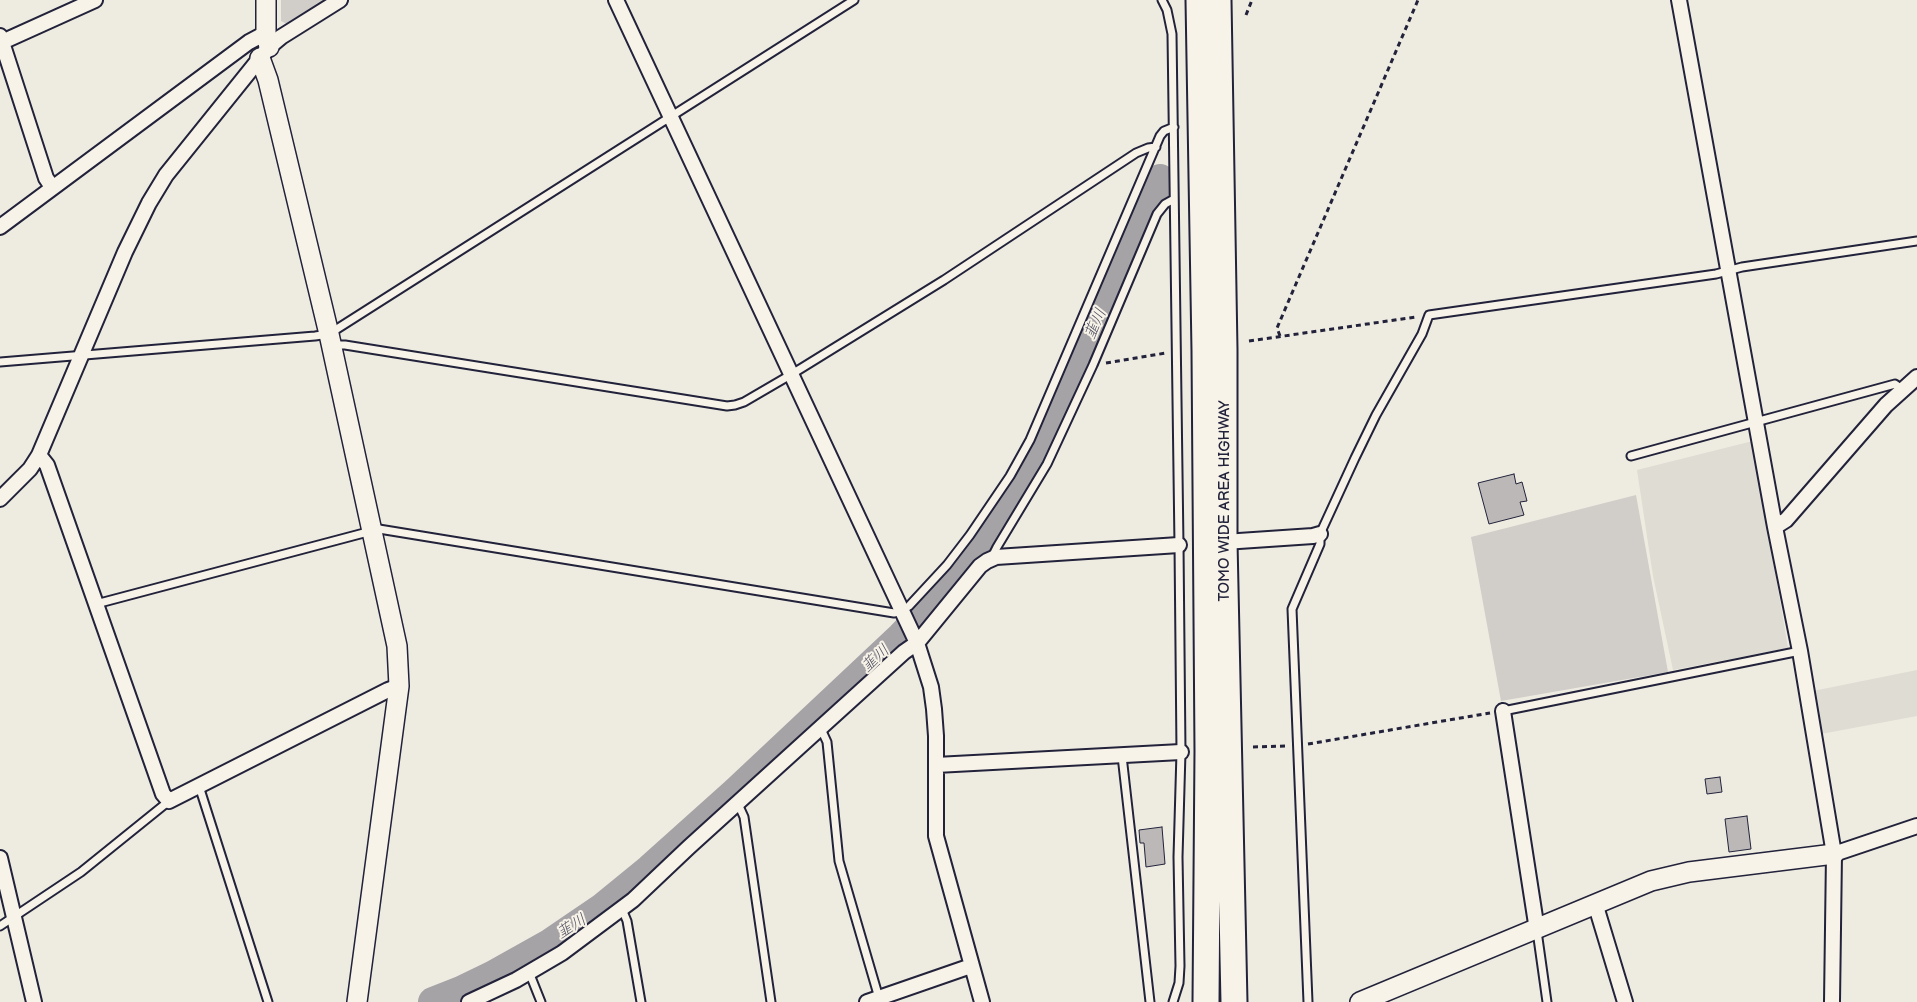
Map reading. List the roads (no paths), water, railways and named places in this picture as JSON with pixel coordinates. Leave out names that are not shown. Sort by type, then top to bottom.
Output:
[{"type":"highway","name":"TOMO WIDE AREA HIGHWAY","points":[[1199,0],[1205,350],[1208,751],[1206,1002]]},
{"type":"highway","name":"TOMO WIDE AREA HIGHWAY","points":[[1218,0],[1224,348],[1224,542],[1234,1002]]},
{"type":"street","points":[[52,188],[46,178],[1,39],[95,0]]},
{"type":"street","points":[[266,0],[265,46],[268,80],[331,339],[397,646],[398,686],[357,1002]]},
{"type":"street","points":[[0,499],[30,469],[39,455],[125,252],[149,203],[166,175],[265,46],[340,0]]},
{"type":"street","points":[[616,0],[916,640],[931,687],[935,718],[936,836],[982,1002]]},
{"type":"street","points":[[1679,0],[1775,527],[1800,651],[1834,854],[1832,1002]]},
{"type":"street","points":[[0,227],[249,42],[265,46]]},
{"type":"street","points":[[1775,527],[1786,520],[1886,405],[1917,377]]},
{"type":"street","points":[[39,455],[47,465],[163,794],[169,801],[398,686]]},
{"type":"street","points":[[1224,542],[1320,534]]},
{"type":"street","points":[[469,1002],[529,972],[575,944],[622,909],[904,652],[980,566],[996,557],[1179,545]]},
{"type":"street","points":[[1502,711],[1537,930]]},
{"type":"street","points":[[936,765],[1180,752]]},
{"type":"street","points":[[1360,1002],[1651,882],[1689,872],[1834,854],[1917,826]]},
{"type":"street","points":[[0,858],[34,1002]]},
{"type":"street","points":[[1595,904],[1625,1002]]},
{"type":"street","points":[[873,1000],[971,966]]},
{"type":"lane","points":[[331,339],[854,0]]},
{"type":"lane","points":[[1162,0],[1167,10],[1172,34],[1174,127],[1180,752],[1178,857],[1180,966],[1174,1002]]},
{"type":"lane","points":[[96,604],[386,529],[904,615],[909,606],[947,565],[970,535],[1010,476],[1030,440],[1156,147],[1164,131],[1174,127]]},
{"type":"lane","points":[[0,362],[305,337],[331,339],[355,347],[727,406],[744,402],[792,374],[944,280],[1136,153],[1156,147]]},
{"type":"lane","points":[[996,557],[994,552],[1047,464],[1093,364],[1157,214],[1165,204],[1174,200]]},
{"type":"lane","points":[[1308,1002],[1291,614],[1320,544],[1320,534],[1376,415],[1422,334],[1429,315],[1917,241]]},
{"type":"lane","points":[[1631,456],[1756,424],[1896,384],[1902,389]]},
{"type":"lane","points":[[1502,711],[1800,651]]},
{"type":"lane","points":[[821,729],[827,742],[839,861],[873,1000]]},
{"type":"lane","points":[[1122,756],[1150,1002]]},
{"type":"lane","points":[[199,786],[268,1002]]},
{"type":"lane","points":[[0,926],[82,872],[169,801]]},
{"type":"lane","points":[[738,804],[744,817],[771,1002]]},
{"type":"lane","points":[[622,909],[627,921],[641,1002]]},
{"type":"lane","points":[[1537,930],[1547,1002]]},
{"type":"lane","points":[[529,972],[541,1002]]},
{"type":"waterway","name":"韮川","points":[[433,1002],[492,976],[551,943],[601,909],[650,869],[736,792],[901,637],[924,613],[975,553],[1035,461],[1160,179]]}]
